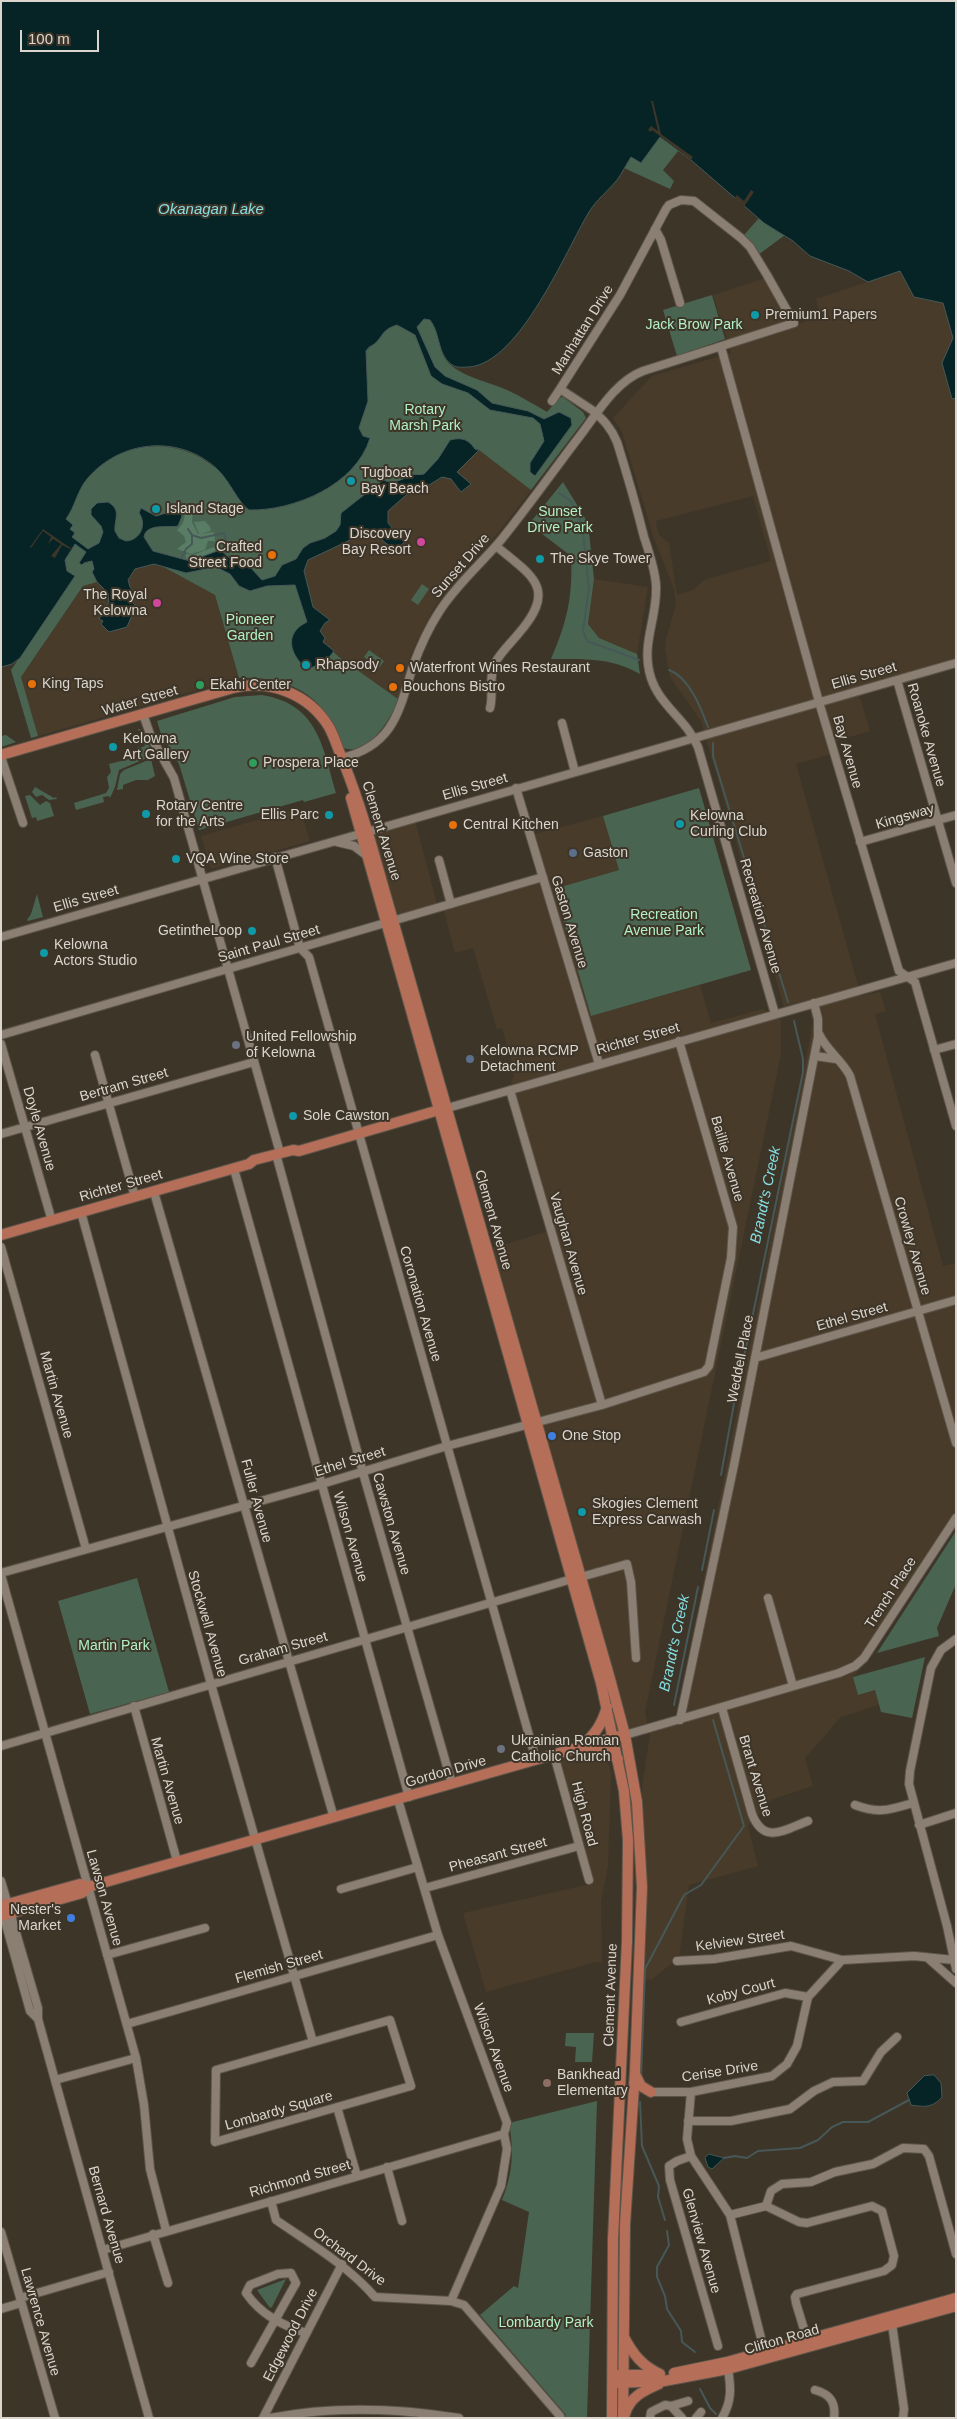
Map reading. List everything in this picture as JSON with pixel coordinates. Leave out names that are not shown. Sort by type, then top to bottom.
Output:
[{"type":"main road","name":"Water Street","points":[[1,756],[240,686],[257,685],[277,688],[301,698],[320,714],[330,729],[342,758]]},
{"type":"main road","name":"Clement Avenue","points":[[342,758],[342,767],[390,922],[577,1578],[607,1707],[620,1736],[618,1759],[624,1790],[628,1840],[627,1941],[613,2239],[618,2379],[623,2418]]},
{"type":"main road","name":"Clement Avenue","points":[[364,833],[367,856],[390,922]]},
{"type":"main road","name":"Richter Street","points":[[1,1235],[234,1169],[249,1164],[254,1160],[278,1156],[293,1150],[299,1150],[443,1109]]},
{"type":"main road","name":"Clement Avenue","points":[[577,1578],[601,1646],[620,1736],[637,1802],[642,1888],[635,2071],[625,2224],[623,2336],[612,2418]]},
{"type":"main road","points":[[578,1748],[596,1732],[607,1707]]},
{"type":"main road","name":"Gordon Drive","points":[[4,1910],[80,1884],[88,1887],[620,1736]]},
{"type":"main road","points":[[578,1748],[605,1751],[618,1759]]},
{"type":"main road","points":[[627,1941],[633,2001],[628,2084],[633,2093],[651,2092]]},
{"type":"main road","points":[[635,2071],[641,2086],[651,2092]]},
{"type":"main road","name":"Clifton Road","points":[[664,2378],[956,2298]]},
{"type":"main road","name":"Clifton Road","points":[[618,2379],[664,2378],[728,2369],[956,2306]]},
{"type":"main road","points":[[623,2336],[636,2357],[664,2378],[640,2392],[631,2402],[623,2418]]},
{"type":"street","name":"Manhattan Drive","points":[[694,738],[688,727],[660,697],[651,678],[647,657],[647,641],[655,607],[655,576],[617,442],[608,423],[560,389],[620,295],[669,205],[687,200],[699,203],[747,244],[794,324]]},
{"type":"street","points":[[656,229],[680,303]]},
{"type":"street","name":"Sunset Drive","points":[[342,758],[374,744],[391,728],[402,707],[417,654],[430,627],[454,591],[496,546],[620,386],[634,374],[794,324]]},
{"type":"street","name":"Bay Avenue","points":[[721,347],[819,702],[860,842],[899,971],[915,982],[956,1126]]},
{"type":"street","points":[[552,401],[560,389]]},
{"type":"street","points":[[490,708],[493,701],[492,676],[496,662],[534,613],[539,599],[533,579],[496,546]]},
{"type":"street","name":"Ellis Street","points":[[1,937],[956,663]]},
{"type":"street","name":"Roanoke Avenue","points":[[897,680],[956,883]]},
{"type":"street","name":"Cawston Avenue","points":[[143,714],[148,730],[174,778],[254,1062],[363,1471],[452,1784]]},
{"type":"street","points":[[562,722],[576,772]]},
{"type":"street","name":"Recreation Avenue","points":[[694,738],[776,1014]]},
{"type":"street","points":[[1,756],[23,823]]},
{"type":"street","name":"Gaston Avenue","points":[[516,788],[599,1064]]},
{"type":"street","name":"Kingsway","points":[[860,842],[956,815]]},
{"type":"street","points":[[332,842],[354,846],[364,851],[367,856]]},
{"type":"street","name":"Coronation Avenue","points":[[275,857],[300,948],[309,957],[360,1133],[536,1760]]},
{"type":"street","points":[[439,860],[452,904]]},
{"type":"street","name":"Saint Paul Street","points":[[1,1035],[543,877]]},
{"type":"street","name":"Richter Street","points":[[443,1109],[956,963]]},
{"type":"street","name":"Weddell Place","points":[[680,1720],[755,1358],[814,1056],[818,1034],[814,1003]]},
{"type":"street","name":"Crowley Avenue","points":[[818,1034],[826,1048],[836,1060],[844,1065],[850,1076],[956,1443]]},
{"type":"street","name":"Baillie Avenue","points":[[679,1041],[733,1227],[731,1258],[709,1366],[704,1372]]},
{"type":"street","name":"Doyle Avenue","points":[[1,1044],[52,1221]]},
{"type":"street","points":[[934,1050],[956,1044]]},
{"type":"street","points":[[95,1055],[136,1197]]},
{"type":"street","points":[[814,1056],[836,1060]]},
{"type":"street","name":"Bertram Street","points":[[1,1134],[254,1062]]},
{"type":"street","name":"Vaughan Avenue","points":[[510,1090],[602,1405]]},
{"type":"street","name":"Wilson Avenue","points":[[234,1169],[409,1796]]},
{"type":"street","name":"Fuller Avenue","points":[[154,1192],[334,1818]]},
{"type":"street","name":"Stockwell Avenue","points":[[81,1212],[211,1684],[314,2042]]},
{"type":"street","name":"Martin Avenue","points":[[1,1247],[86,1549]]},
{"type":"street","name":"Ethel Street","points":[[755,1358],[956,1300]]},
{"type":"street","name":"Ethel Street","points":[[1,1574],[322,1484],[447,1446],[602,1405],[704,1372]]},
{"type":"street","name":"Trench Place","points":[[839,1673],[855,1666],[864,1658],[956,1518]]},
{"type":"street","name":"Graham Street","points":[[1,1746],[365,1638],[627,1564],[631,1582],[636,1658]]},
{"type":"street","name":"Lawson Avenue","points":[[1,1574],[136,2058],[144,2105],[150,2169],[166,2230]]},
{"type":"street","points":[[768,1598],[793,1686]]},
{"type":"street","points":[[956,1639],[941,1650],[931,1668],[910,1771],[913,1803],[947,1926],[956,1968]]},
{"type":"street","name":"Gordon Drive","points":[[620,1736],[839,1673]]},
{"type":"street","name":"Martin Avenue","points":[[134,1706],[177,1861]]},
{"type":"street","name":"Brant Avenue","points":[[722,1708],[752,1814],[758,1826],[764,1832],[773,1833],[808,1821]]},
{"type":"street","name":"High Road","points":[[554,1755],[589,1880]]},
{"type":"street","name":"Wilson Avenue","points":[[398,1800],[438,1935],[507,2123],[504,2134],[506,2149],[501,2186],[451,2301]]},
{"type":"street","points":[[855,1805],[872,1812],[884,1811],[913,1803]]},
{"type":"street","points":[[919,1825],[956,1813]]},
{"type":"street","name":"Pheasant Street","points":[[425,1888],[579,1846]]},
{"type":"street","points":[[342,1889],[418,1867]]},
{"type":"street","name":"Bernard Avenue","points":[[1,1881],[4,1910],[30,2011],[38,2019],[148,2417]]},
{"type":"street","points":[[947,1926],[956,1924]]},
{"type":"street","points":[[107,1955],[205,1928]]},
{"type":"street","name":"Flemish Street","points":[[127,2024],[438,1935]]},
{"type":"street","name":"Kelview Street","points":[[677,1961],[714,1959],[791,1946],[842,1960],[914,1956],[954,1960]]},
{"type":"street","points":[[927,1958],[956,1983]]},
{"type":"street","name":"Cerise Drive","points":[[651,2092],[691,2092],[772,2076],[787,2064],[797,2046],[808,1998],[842,1960]]},
{"type":"street","name":"Koby Court","points":[[681,2022],[785,1993],[808,1998]]},
{"type":"street","name":"Lombardy Square","points":[[390,2020],[412,2086],[215,2142],[216,2070],[314,2042],[390,2020]]},
{"type":"street","points":[[688,2121],[731,2122],[790,2109],[814,2091],[833,2082],[863,2081],[881,2052],[897,2037]]},
{"type":"street","points":[[55,2080],[136,2058]]},
{"type":"street","name":"Glenview Avenue","points":[[691,2092],[687,2139],[691,2156],[730,2214],[764,2350]]},
{"type":"street","points":[[337,2107],[357,2176]]},
{"type":"street","name":"Richmond Street","points":[[102,2250],[504,2134]]},
{"type":"street","points":[[766,2206],[771,2191],[782,2184],[811,2182],[835,2172],[873,2164],[903,2148],[920,2148],[927,2151],[956,2254]]},
{"type":"street","name":"Glenview Avenue","points":[[691,2156],[677,2160],[669,2166],[670,2180],[718,2346]]},
{"type":"street","points":[[387,2167],[402,2221]]},
{"type":"street","name":"Orchard Drive","points":[[271,2201],[276,2220],[342,2264],[361,2280],[375,2297],[451,2301],[464,2305],[560,2416]]},
{"type":"street","points":[[730,2214],[766,2206],[803,2223],[872,2206],[882,2211],[894,2256],[892,2265],[884,2271],[797,2294],[795,2297],[796,2303],[807,2339]]},
{"type":"street","name":"Lawrence Avenue","points":[[1,2232],[55,2418]]},
{"type":"street","points":[[153,2234],[168,2283]]},
{"type":"street","name":"Edgewood Drive","points":[[263,2418],[342,2264]]},
{"type":"street","points":[[1,2309],[109,2272]]},
{"type":"street","points":[[251,2363],[275,2320],[296,2283],[291,2274],[278,2274],[250,2285],[246,2293],[256,2308],[275,2320],[284,2326],[306,2333]]},
{"type":"street","points":[[892,2324],[904,2410],[903,2418]]},
{"type":"street","points":[[722,2418],[729,2405],[731,2389],[728,2369]]},
{"type":"street","points":[[815,2390],[829,2396],[834,2405],[834,2418]]},
{"type":"street","points":[[650,2418],[651,2412],[656,2408],[688,2401]]},
{"type":"street","points":[[671,2406],[682,2418]]},
{"type":"street","points":[[270,2418],[289,2414],[375,2414],[459,2418]]},
{"type":"shaded area","points":[[900,271],[914,297],[943,303],[953,338],[942,363],[951,398],[956,398],[956,663],[858,691],[870,731],[829,743],[832,754],[796,764],[861,996],[880,992],[886,1011],[875,1014],[943,1266],[956,1263],[956,1519],[870,1659],[853,1676],[858,1695],[875,1690],[879,1705],[841,1717],[805,1758],[813,1786],[773,1799],[748,1826],[758,1866],[689,1885],[679,1958],[652,1979],[636,1981],[634,1840],[650,1735],[648,1726],[620,1733],[483,1251],[552,1230],[511,1083],[515,1072],[502,1028],[497,1029],[473,948],[455,953],[442,904],[542,876],[531,835],[603,816],[619,870],[554,889],[591,1016],[700,985],[711,1023],[763,1009],[781,1021],[781,1054],[645,1712],[648,1725],[677,1717],[813,1023],[809,1007],[786,1014],[701,721],[670,677],[665,650],[666,639],[676,605],[674,589],[654,539],[622,432],[613,418],[652,376],[731,353],[713,295],[769,277],[797,325],[823,314],[819,311],[816,299]],"holes":[[[753,496],[771,561],[704,580],[693,590],[677,595],[669,543],[659,535],[656,521]]]},
{"type":"shaded area","points":[[479,450],[531,490],[498,533],[445,591],[433,610],[412,652],[398,699],[339,657],[323,642],[320,631],[325,623],[330,620],[313,607],[305,575],[305,564],[314,555],[365,532],[376,532],[382,540],[395,530],[388,523],[388,511],[413,489],[429,485],[444,477],[453,480],[461,492],[456,472]]},
{"type":"shaded area","points":[[154,564],[160,565],[215,595],[239,678],[38,736],[21,677],[84,585],[97,582],[108,593],[109,603],[100,619],[103,621],[101,625],[109,630],[126,625],[136,606],[133,604],[136,593],[128,584],[129,576],[135,569]]},
{"type":"shaded area","points":[[594,579],[648,587],[637,654],[599,638],[588,624]]},
{"type":"shaded area","points":[[300,808],[310,841],[211,869],[201,836]]},
{"type":"shaded area","points":[[414,817],[438,907],[386,923],[361,834]]},
{"type":"shaded area","points":[[593,1744],[609,1765],[611,1774],[608,1867],[601,1901],[602,1963],[596,1962],[486,1992],[463,1913],[590,1884],[554,1755]]},
{"type":"green space","points":[[660,137],[679,150],[663,170],[674,181],[670,189],[624,168],[631,157],[641,162]]},
{"type":"green space","points":[[759,218],[785,235],[758,255],[744,235]]},
{"type":"green space","name":"Jack Brow Park","points":[[712,295],[725,339],[677,356],[663,310]]},
{"type":"green space","points":[[424,319],[430,320],[433,325],[446,360],[459,371],[509,391],[547,412],[559,398],[563,397],[583,412],[586,418],[531,490],[479,450],[457,472],[471,484],[461,492],[453,480],[442,477],[429,485],[413,489],[388,511],[388,523],[404,542],[396,551],[382,540],[376,532],[369,531],[308,560],[304,571],[313,607],[330,620],[325,623],[320,631],[325,638],[323,642],[339,657],[398,699],[391,716],[378,734],[361,747],[353,749],[344,748],[320,706],[301,691],[278,681],[239,678],[215,595],[160,565],[155,565],[144,566],[134,570],[128,578],[128,583],[137,597],[133,603],[136,606],[127,627],[109,632],[101,624],[103,621],[99,619],[109,603],[108,593],[97,582],[83,586],[21,677],[38,736],[31,738],[11,670],[75,576],[67,571],[65,560],[77,541],[72,537],[66,519],[83,483],[100,466],[115,457],[131,450],[164,446],[198,456],[213,466],[249,510],[280,507],[310,498],[349,471],[359,459],[370,438],[363,436],[359,428],[368,401],[366,351],[380,338],[384,330],[397,325],[417,327]]},
{"type":"green space","name":"Sunset Drive Park","points":[[563,482],[588,523],[594,579],[588,624],[599,638],[637,654],[640,674],[618,664],[597,660],[551,659],[568,609],[571,584],[571,556],[529,524]]},
{"type":"green space","points":[[193,510],[192,522],[198,534],[214,532],[215,541],[208,541],[205,550],[191,554],[177,549],[186,542],[184,536],[177,530],[183,523],[185,514],[189,514]]},
{"type":"green space","points":[[205,521],[211,531],[199,534],[194,522]]},
{"type":"green space","points":[[214,547],[216,550],[202,558],[194,560],[186,558],[186,554],[193,555]]},
{"type":"green space","points":[[422,584],[429,589],[418,605],[411,600]]},
{"type":"green space","points":[[369,650],[384,661],[379,668],[364,657]]},
{"type":"green space","name":"Prospera Place","points":[[262,695],[281,700],[307,718],[322,744],[336,793],[304,802],[303,800],[199,830],[179,764],[161,734],[157,721],[235,697]]},
{"type":"green space","points":[[138,729],[140,729],[154,755],[119,770],[110,798],[109,796],[103,797],[104,802],[76,810],[74,803],[106,793],[109,788],[107,777],[111,772],[109,764],[141,756],[138,746],[140,748],[145,746]]},
{"type":"green space","points":[[6,735],[16,742],[1,747],[1,736]]},
{"type":"green space","points":[[151,759],[155,776],[148,780],[136,780],[123,785],[123,789],[117,790],[120,774],[124,770]]},
{"type":"green space","points":[[35,787],[57,799],[49,800],[42,795],[36,797],[32,792]]},
{"type":"green space","name":"Recreation Avenue Park","points":[[699,788],[751,970],[591,1016],[554,889],[619,870],[603,816]]},
{"type":"green space","points":[[30,795],[40,805],[46,801],[50,803],[54,816],[37,821],[36,817],[32,818],[25,796]]},
{"type":"green space","points":[[37,894],[43,917],[28,921],[27,920],[31,914]]},
{"type":"green space","points":[[956,1531],[956,1584],[937,1628],[939,1636],[877,1653]]},
{"type":"green space","name":"Martin Park","points":[[137,1578],[169,1692],[90,1714],[58,1601]]},
{"type":"green space","points":[[925,1657],[912,1718],[881,1712],[875,1690],[858,1695],[853,1677]]},
{"type":"green space","points":[[566,2033],[594,2033],[592,2062],[575,2062],[576,2047],[565,2046]]},
{"type":"green space","name":"Lombardy Park","points":[[597,2101],[587,2418],[559,2418],[566,2415],[480,2315],[514,2286],[518,2288],[529,2212],[502,2200],[506,2190],[511,2162],[512,2143],[509,2123]]},
{"type":"green space","points":[[286,2279],[272,2307],[270,2308],[257,2290]]},
{"type":"water","name":"Okanagan Lake","points":[[1,1],[956,1],[956,398],[952,399],[942,363],[953,338],[943,303],[914,297],[900,271],[868,282],[849,271],[810,256],[793,241],[764,223],[691,160],[660,137],[641,163],[631,157],[617,180],[592,208],[540,302],[506,346],[488,361],[469,367],[454,366],[445,357],[430,320],[424,319],[417,327],[435,367],[445,376],[477,390],[492,403],[528,411],[544,419],[559,412],[571,418],[572,425],[535,476],[530,472],[530,463],[544,441],[540,424],[533,418],[490,410],[468,393],[442,384],[431,376],[415,335],[397,325],[387,330],[366,351],[368,401],[359,428],[363,436],[370,438],[363,455],[352,469],[337,482],[321,492],[285,506],[249,510],[216,468],[201,457],[167,446],[132,449],[100,466],[87,479],[66,519],[73,525],[70,529],[75,533],[72,537],[88,549],[99,543],[103,532],[101,526],[91,515],[91,509],[97,503],[108,502],[115,508],[115,531],[119,538],[126,541],[135,538],[141,531],[142,522],[139,513],[141,508],[156,516],[180,509],[182,516],[178,526],[153,528],[146,533],[144,537],[153,551],[190,561],[220,550],[231,559],[250,567],[262,580],[275,576],[282,565],[296,559],[303,548],[310,543],[325,538],[336,531],[340,525],[341,513],[383,480],[394,482],[412,475],[424,474],[438,459],[450,440],[461,439],[470,443],[475,449],[479,450],[457,472],[471,484],[461,492],[451,479],[442,477],[429,485],[413,489],[388,511],[388,523],[404,542],[396,551],[382,540],[376,532],[369,531],[308,560],[304,571],[313,607],[330,620],[325,623],[320,631],[325,638],[323,642],[334,651],[326,661],[304,671],[295,656],[292,645],[293,635],[296,630],[307,622],[295,585],[267,586],[250,591],[239,586],[230,574],[216,567],[186,573],[154,564],[135,569],[128,580],[130,587],[137,595],[133,603],[136,606],[127,627],[109,632],[101,624],[103,621],[99,619],[109,603],[108,593],[97,582],[92,572],[94,569],[92,561],[82,565],[79,563],[86,552],[75,544],[65,560],[67,571],[75,576],[20,658],[12,664],[1,667]]},
{"type":"water","points":[[934,2075],[941,2083],[942,2097],[928,2106],[911,2105],[907,2093],[924,2076]]},
{"type":"water","points":[[709,2154],[724,2158],[712,2169],[708,2167],[705,2158]]},
{"type":"pier","points":[[651,101],[653,101],[661,134],[693,157],[691,160],[652,130],[651,132],[648,130],[651,126],[658,131]]},
{"type":"pier","points":[[751,190],[754,192],[743,208],[733,200],[737,195],[744,201]]},
{"type":"pier","points":[[43,529],[72,550],[62,545],[55,558],[51,556],[61,544],[53,539],[48,544],[51,537],[43,531],[31,548]]},
{"type":"waterway","name":"Brandt's Creek","points":[[559,493],[571,501],[582,524],[589,588],[583,631],[587,641],[639,660]]},
{"type":"waterway","points":[[182,557],[186,549],[192,544],[192,535],[188,529]]},
{"type":"waterway","points":[[192,535],[201,538],[224,533],[228,549],[225,553]]},
{"type":"waterway","name":"Brandt's Creek","points":[[669,670],[683,679],[688,686],[698,702],[708,727]]},
{"type":"waterway","name":"Brandt's Creek","points":[[713,743],[713,756],[788,1002]]},
{"type":"waterway","name":"Brandt's Creek","points":[[741,1372],[803,1072],[803,1059],[794,1021]]},
{"type":"waterway","name":"Brandt's Creek","points":[[721,1475],[735,1398]]},
{"type":"waterway","name":"Brandt's Creek","points":[[702,1570],[714,1510]]},
{"type":"waterway","name":"Brandt's Creek","points":[[674,1705],[698,1587]]},
{"type":"waterway","name":"Brandt's Creek","points":[[641,2078],[645,1969],[684,1895],[701,1885],[744,1826],[713,1720]]},
{"type":"waterway","points":[[724,2158],[735,2156],[747,2158],[758,2151],[800,2148],[818,2140],[832,2127],[843,2122],[868,2122],[909,2100]]},
{"type":"waterway","name":"Brandt's Creek","points":[[640,2102],[642,2146],[659,2186],[658,2197],[665,2220]]},
{"type":"waterway","name":"Brandt's Creek","points":[[667,2231],[669,2245],[657,2267],[657,2277],[665,2296],[667,2309],[681,2331],[682,2342],[695,2352]]},
{"type":"waterway","name":"Brandt's Creek","points":[[700,2389],[710,2408],[716,2414]]},
{"type":"place","name":"Premium1 Papers","points":[[755,315]]},
{"type":"place","name":"Tugboat Bay Beach","points":[[351,481]]},
{"type":"place","name":"Island Stage","points":[[156,509]]},
{"type":"place","name":"Discovery Bay Resort","points":[[421,542]]},
{"type":"place","name":"Crafted Street Food","points":[[272,555]]},
{"type":"place","name":"The Skye Tower","points":[[540,559]]},
{"type":"place","name":"The Royal Kelowna","points":[[157,603]]},
{"type":"place","name":"Rhapsody","points":[[306,665]]},
{"type":"place","name":"Waterfront Wines Restaurant","points":[[400,668]]},
{"type":"place","name":"King Taps","points":[[32,684]]},
{"type":"place","name":"Ekahi Center","points":[[200,685]]},
{"type":"place","name":"Bouchons Bistro","points":[[393,687]]},
{"type":"place","name":"Kelowna Art Gallery","points":[[113,747]]},
{"type":"place","name":"Prospera Place","points":[[253,763]]},
{"type":"place","name":"Rotary Centre for the Arts","points":[[146,814]]},
{"type":"place","name":"Ellis Parc","points":[[329,815]]},
{"type":"place","name":"Kelowna Curling Club","points":[[680,824]]},
{"type":"place","name":"Central Kitchen","points":[[453,825]]},
{"type":"place","name":"Gaston","points":[[573,853]]},
{"type":"place","name":"VQA Wine Store","points":[[176,859]]},
{"type":"place","name":"GetintheLoop","points":[[252,931]]},
{"type":"place","name":"Kelowna Actors Studio","points":[[44,953]]},
{"type":"place","name":"United Fellowship of Kelowna","points":[[236,1045]]},
{"type":"place","name":"Kelowna RCMP Detachment","points":[[470,1059]]},
{"type":"place","name":"Sole Cawston","points":[[293,1116]]},
{"type":"place","name":"One Stop","points":[[552,1436]]},
{"type":"place","name":"Skogies Clement Express Carwash","points":[[582,1512]]},
{"type":"place","name":"Ukrainian Roman Catholic Church","points":[[501,1749]]},
{"type":"place","name":"Nester's Market","points":[[71,1918]]},
{"type":"place","name":"Bankhead Elementary","points":[[547,2083]]},
{"type":"park label","name":"Rotary Marsh Park","points":[[425,418]]},
{"type":"park label","name":"Pioneer Garden","points":[[250,628]]}]
